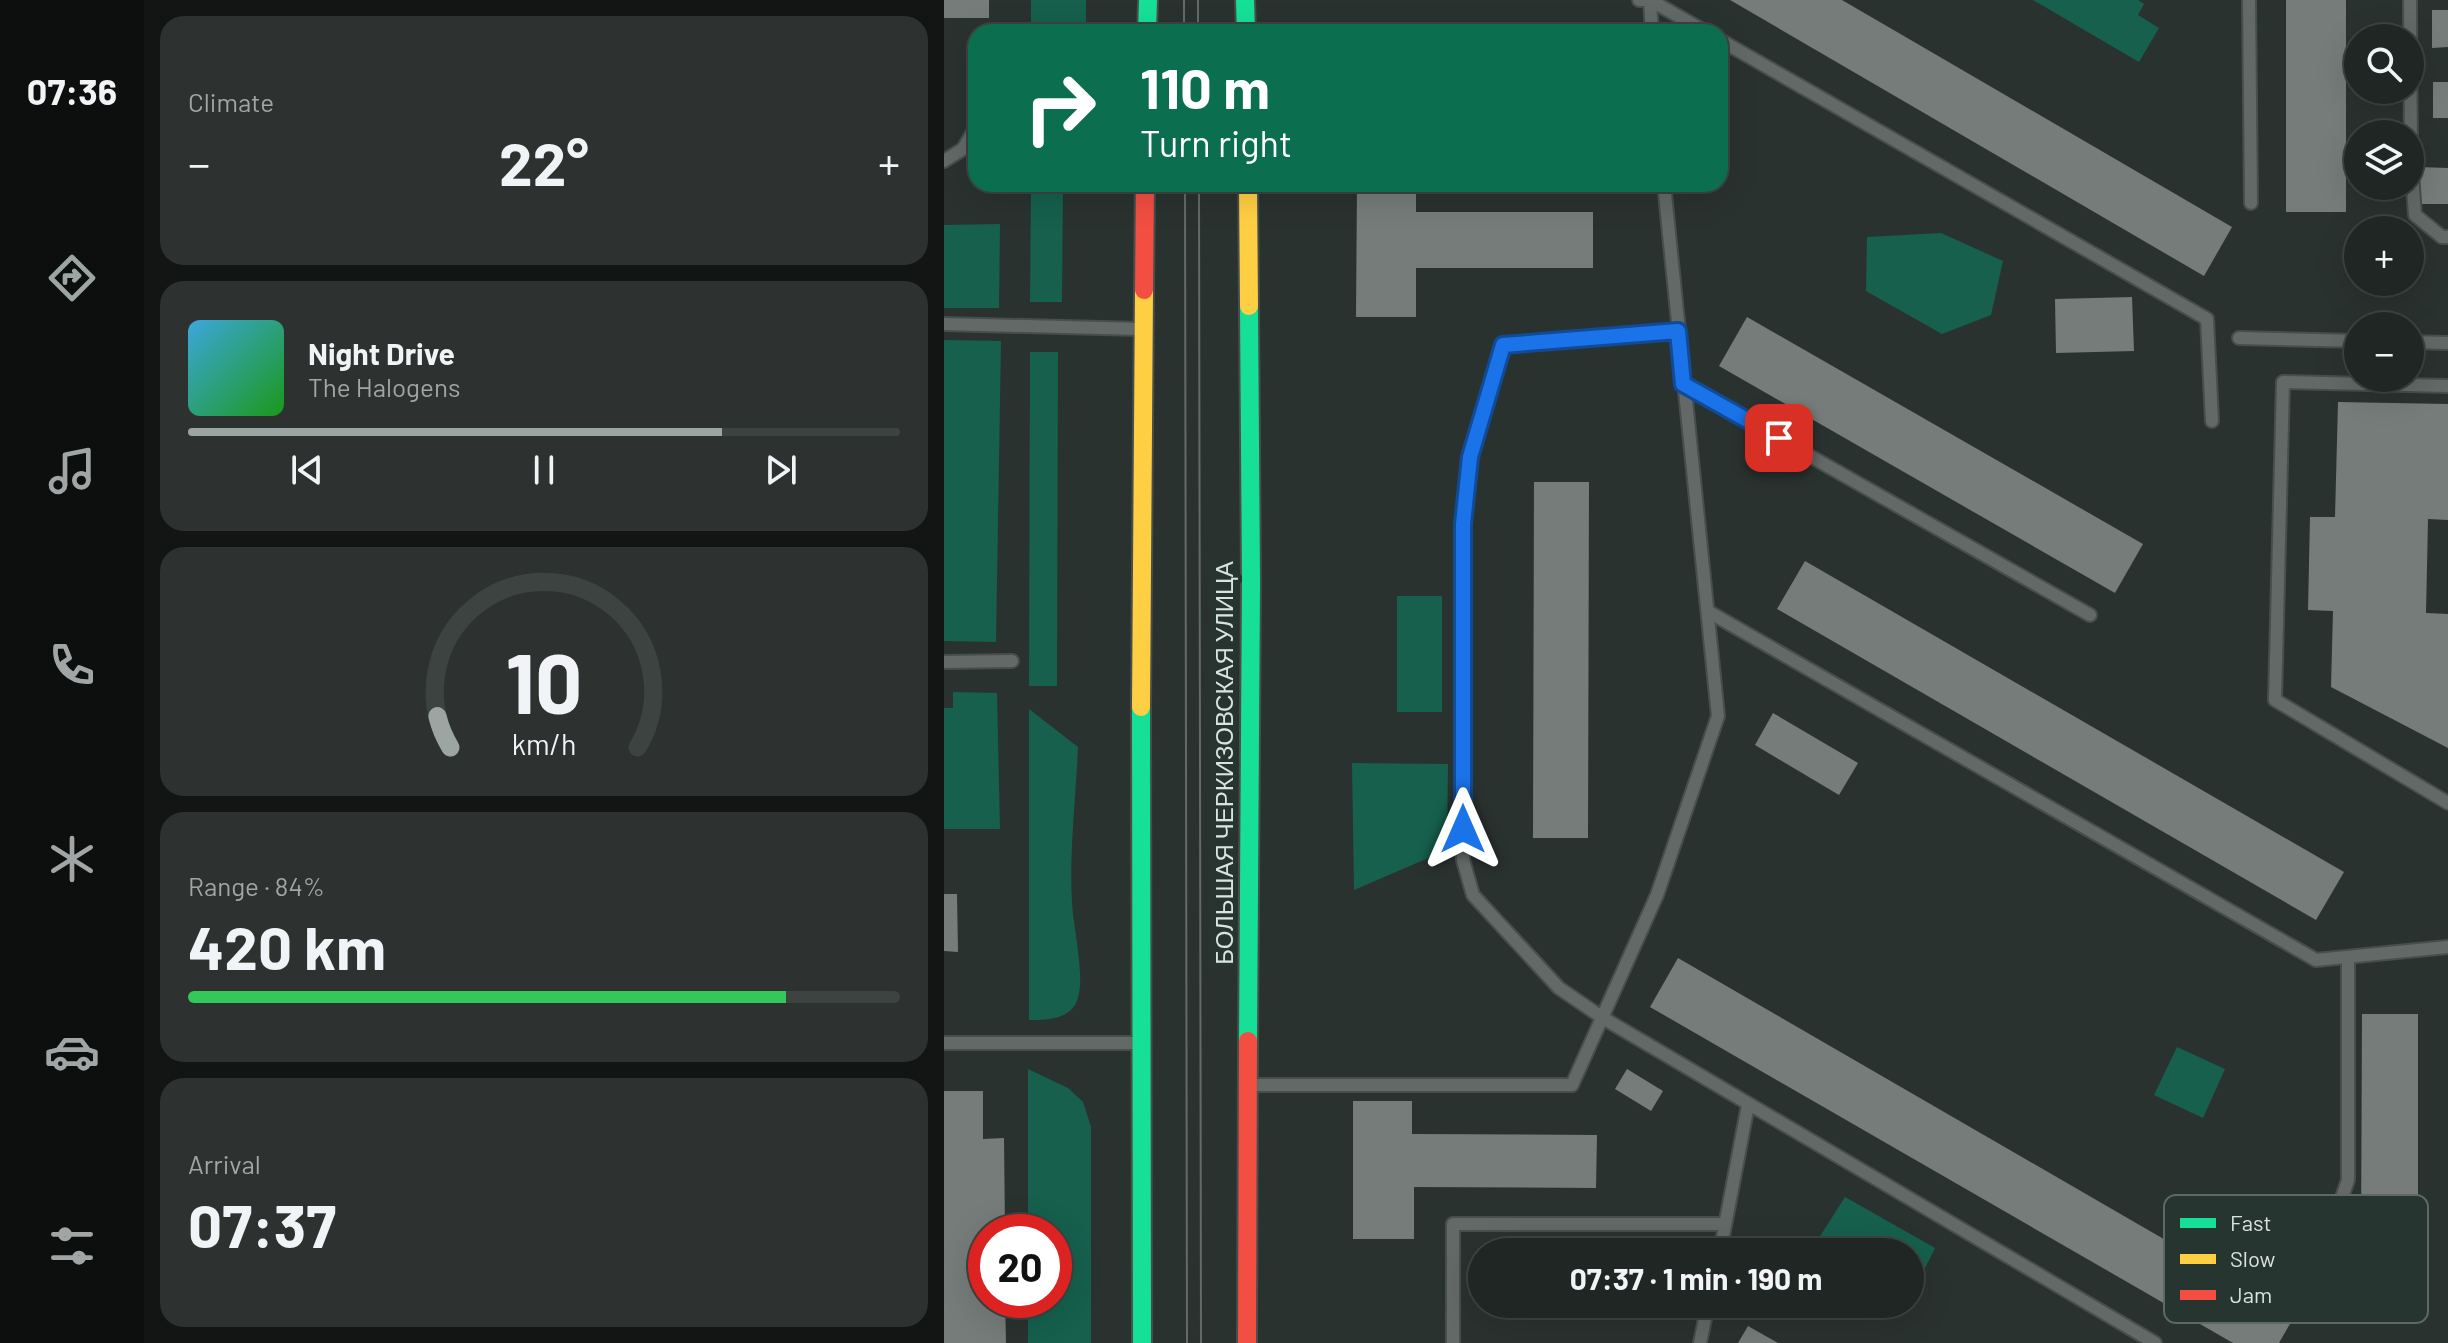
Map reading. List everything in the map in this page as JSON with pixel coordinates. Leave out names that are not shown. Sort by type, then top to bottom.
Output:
[{"type":"main road","points":[[1147,24],[1148,0]]},
{"type":"main road","points":[[1245,0],[1246,24]]},
{"type":"main road","points":[[1142,1343],[1140,1042],[1145,192]]},
{"type":"main road","name":"БОЛЬШАЯ ЧЕРКИЗОВСКАЯ УЛИЦА","points":[[1247,1343],[1251,582],[1248,192]]},
{"type":"lane","points":[[1639,0],[1650,0],[1692,24]]},
{"type":"lane","points":[[1650,0],[1652,24]]},
{"type":"lane","points":[[2249,0],[2251,203]]},
{"type":"lane","points":[[2410,0],[2411,161],[2415,215],[2442,237],[2448,237]]},
{"type":"lane","points":[[1728,45],[2207,319],[2212,421]]},
{"type":"lane","points":[[944,161],[963,149],[968,141]]},
{"type":"lane","points":[[1247,1085],[1572,1085],[1657,895],[1718,716],[1665,192]]},
{"type":"lane","points":[[944,324],[1143,329]]},
{"type":"lane","points":[[1678,331],[1503,345],[1470,457],[1463,524],[1463,860],[1473,895],[1559,988],[1603,1018],[2155,1343]]},
{"type":"lane","points":[[2239,338],[2344,341]]},
{"type":"lane","points":[[2424,342],[2448,343]]},
{"type":"lane","points":[[2448,386],[2283,382],[2275,700],[2448,803]]},
{"type":"lane","points":[[1683,384],[2090,615]]},
{"type":"lane","points":[[1709,612],[2316,960],[2448,947]]},
{"type":"lane","points":[[944,662],[1012,661]]},
{"type":"lane","points":[[2343,1195],[2348,1180],[2348,957]]},
{"type":"lane","points":[[944,1043],[1140,1042]]},
{"type":"lane","points":[[1722,1238],[1748,1105]]},
{"type":"lane","points":[[1453,1343],[1453,1224],[1725,1224]]},
{"type":"lane","points":[[1700,1343],[1705,1318]]},
{"type":"green space","points":[[1031,0],[1086,0],[1086,24],[1031,24]]},
{"type":"green space","points":[[2033,0],[2138,0],[2144,4],[2138,15],[2159,28],[2139,62]]},
{"type":"green space","points":[[1031,192],[1063,192],[1062,302],[1030,302]]},
{"type":"green space","points":[[1000,224],[999,308],[944,308],[944,225]]},
{"type":"green space","points":[[1941,233],[2003,261],[1991,315],[1942,334],[1866,291],[1867,237]]},
{"type":"green space","points":[[944,340],[1001,341],[996,642],[944,641]]},
{"type":"green space","points":[[1030,352],[1058,352],[1057,686],[1029,686]]},
{"type":"green space","points":[[1397,596],[1442,596],[1442,712],[1397,712]]},
{"type":"green space","points":[[953,692],[997,693],[1000,829],[944,829],[944,708],[953,708]]},
{"type":"green space","points":[[1029,709],[1078,747],[1071,883],[1080,966],[1079,991],[1077,1001],[1069,1012],[1056,1018],[1036,1020],[1029,1020]]},
{"type":"green space","points":[[1352,763],[1448,764],[1447,850],[1354,890]]},
{"type":"green space","points":[[2177,1047],[2225,1069],[2203,1118],[2154,1095]]},
{"type":"green space","points":[[1028,1069],[1068,1088],[1083,1102],[1091,1127],[1091,1343],[1028,1343],[1028,1318],[1072,1318],[1072,1214],[1028,1214]]},
{"type":"green space","points":[[1845,1197],[1917,1238],[1819,1238]]},
{"type":"green space","points":[[1924,1242],[1935,1248],[1924,1270]]},
{"type":"building","points":[[944,0],[989,0],[989,18],[944,18]]},
{"type":"building","points":[[1730,0],[1842,0],[2232,227],[2204,276]]},
{"type":"building","points":[[2286,0],[2346,0],[2346,212],[2286,212]]},
{"type":"building","points":[[2432,10],[2448,10],[2448,47],[2432,48]]},
{"type":"building","points":[[2433,82],[2448,82],[2448,118],[2433,118]]},
{"type":"building","points":[[2424,167],[2448,168],[2448,204],[2417,204],[2417,200],[2424,200]]},
{"type":"building","points":[[1357,192],[1416,192],[1416,212],[1593,212],[1593,268],[1416,268],[1416,317],[1356,317]]},
{"type":"building","points":[[2132,297],[2134,351],[2056,353],[2055,299]]},
{"type":"building","points":[[1747,317],[2143,544],[2115,593],[1719,366]]},
{"type":"building","points":[[2338,402],[2448,404],[2448,520],[2428,519],[2426,613],[2448,614],[2448,748],[2331,687],[2333,611],[2308,610],[2310,517],[2335,517]]},
{"type":"building","points":[[1534,482],[1589,482],[1588,838],[1533,838]]},
{"type":"building","points":[[1805,561],[2344,872],[2316,920],[1777,609]]},
{"type":"building","points":[[1773,713],[1858,763],[1839,795],[1755,745]]},
{"type":"building","points":[[944,894],[957,894],[958,952],[944,951]]},
{"type":"building","points":[[1678,958],[2164,1239],[2164,1303],[1650,1007]]},
{"type":"building","points":[[2362,1014],[2418,1014],[2418,1195],[2361,1195]]},
{"type":"building","points":[[1627,1069],[1663,1091],[1651,1111],[1615,1089]]},
{"type":"building","points":[[944,1091],[983,1091],[983,1139],[1004,1138],[1005,1214],[968,1214],[968,1318],[1005,1318],[1006,1343],[944,1343]]},
{"type":"building","points":[[1353,1101],[1412,1101],[1412,1134],[1597,1135],[1596,1188],[1414,1187],[1414,1239],[1353,1239]]},
{"type":"building","points":[[2198,1323],[2290,1323],[2279,1343],[2233,1343]]},
{"type":"building","points":[[1748,1326],[1778,1343],[1738,1343]]},
{"type":"tram line","points":[[1184,0],[1184,24]]},
{"type":"tram line","points":[[1198,0],[1198,24]]},
{"type":"tram line","points":[[1185,192],[1187,1343]]},
{"type":"tram line","points":[[1199,192],[1201,1343]]},
{"type":"traffic: fast","points":[[1147,24],[1148,0]]},
{"type":"traffic: fast","points":[[1245,0],[1246,24]]},
{"type":"traffic: fast","points":[[1248,1041],[1249,306]]},
{"type":"traffic: fast","points":[[1141,707],[1142,1343]]},
{"type":"traffic: slow","points":[[1248,192],[1249,306]]},
{"type":"traffic: slow","points":[[1141,707],[1144,290]]},
{"type":"traffic: jam","points":[[1144,290],[1145,192]]},
{"type":"traffic: jam","points":[[1247,1343],[1248,1041]]},
{"type":"route","points":[[1463,829],[1463,524],[1470,457],[1503,345],[1678,331],[1683,384],[1779,438]]}]
